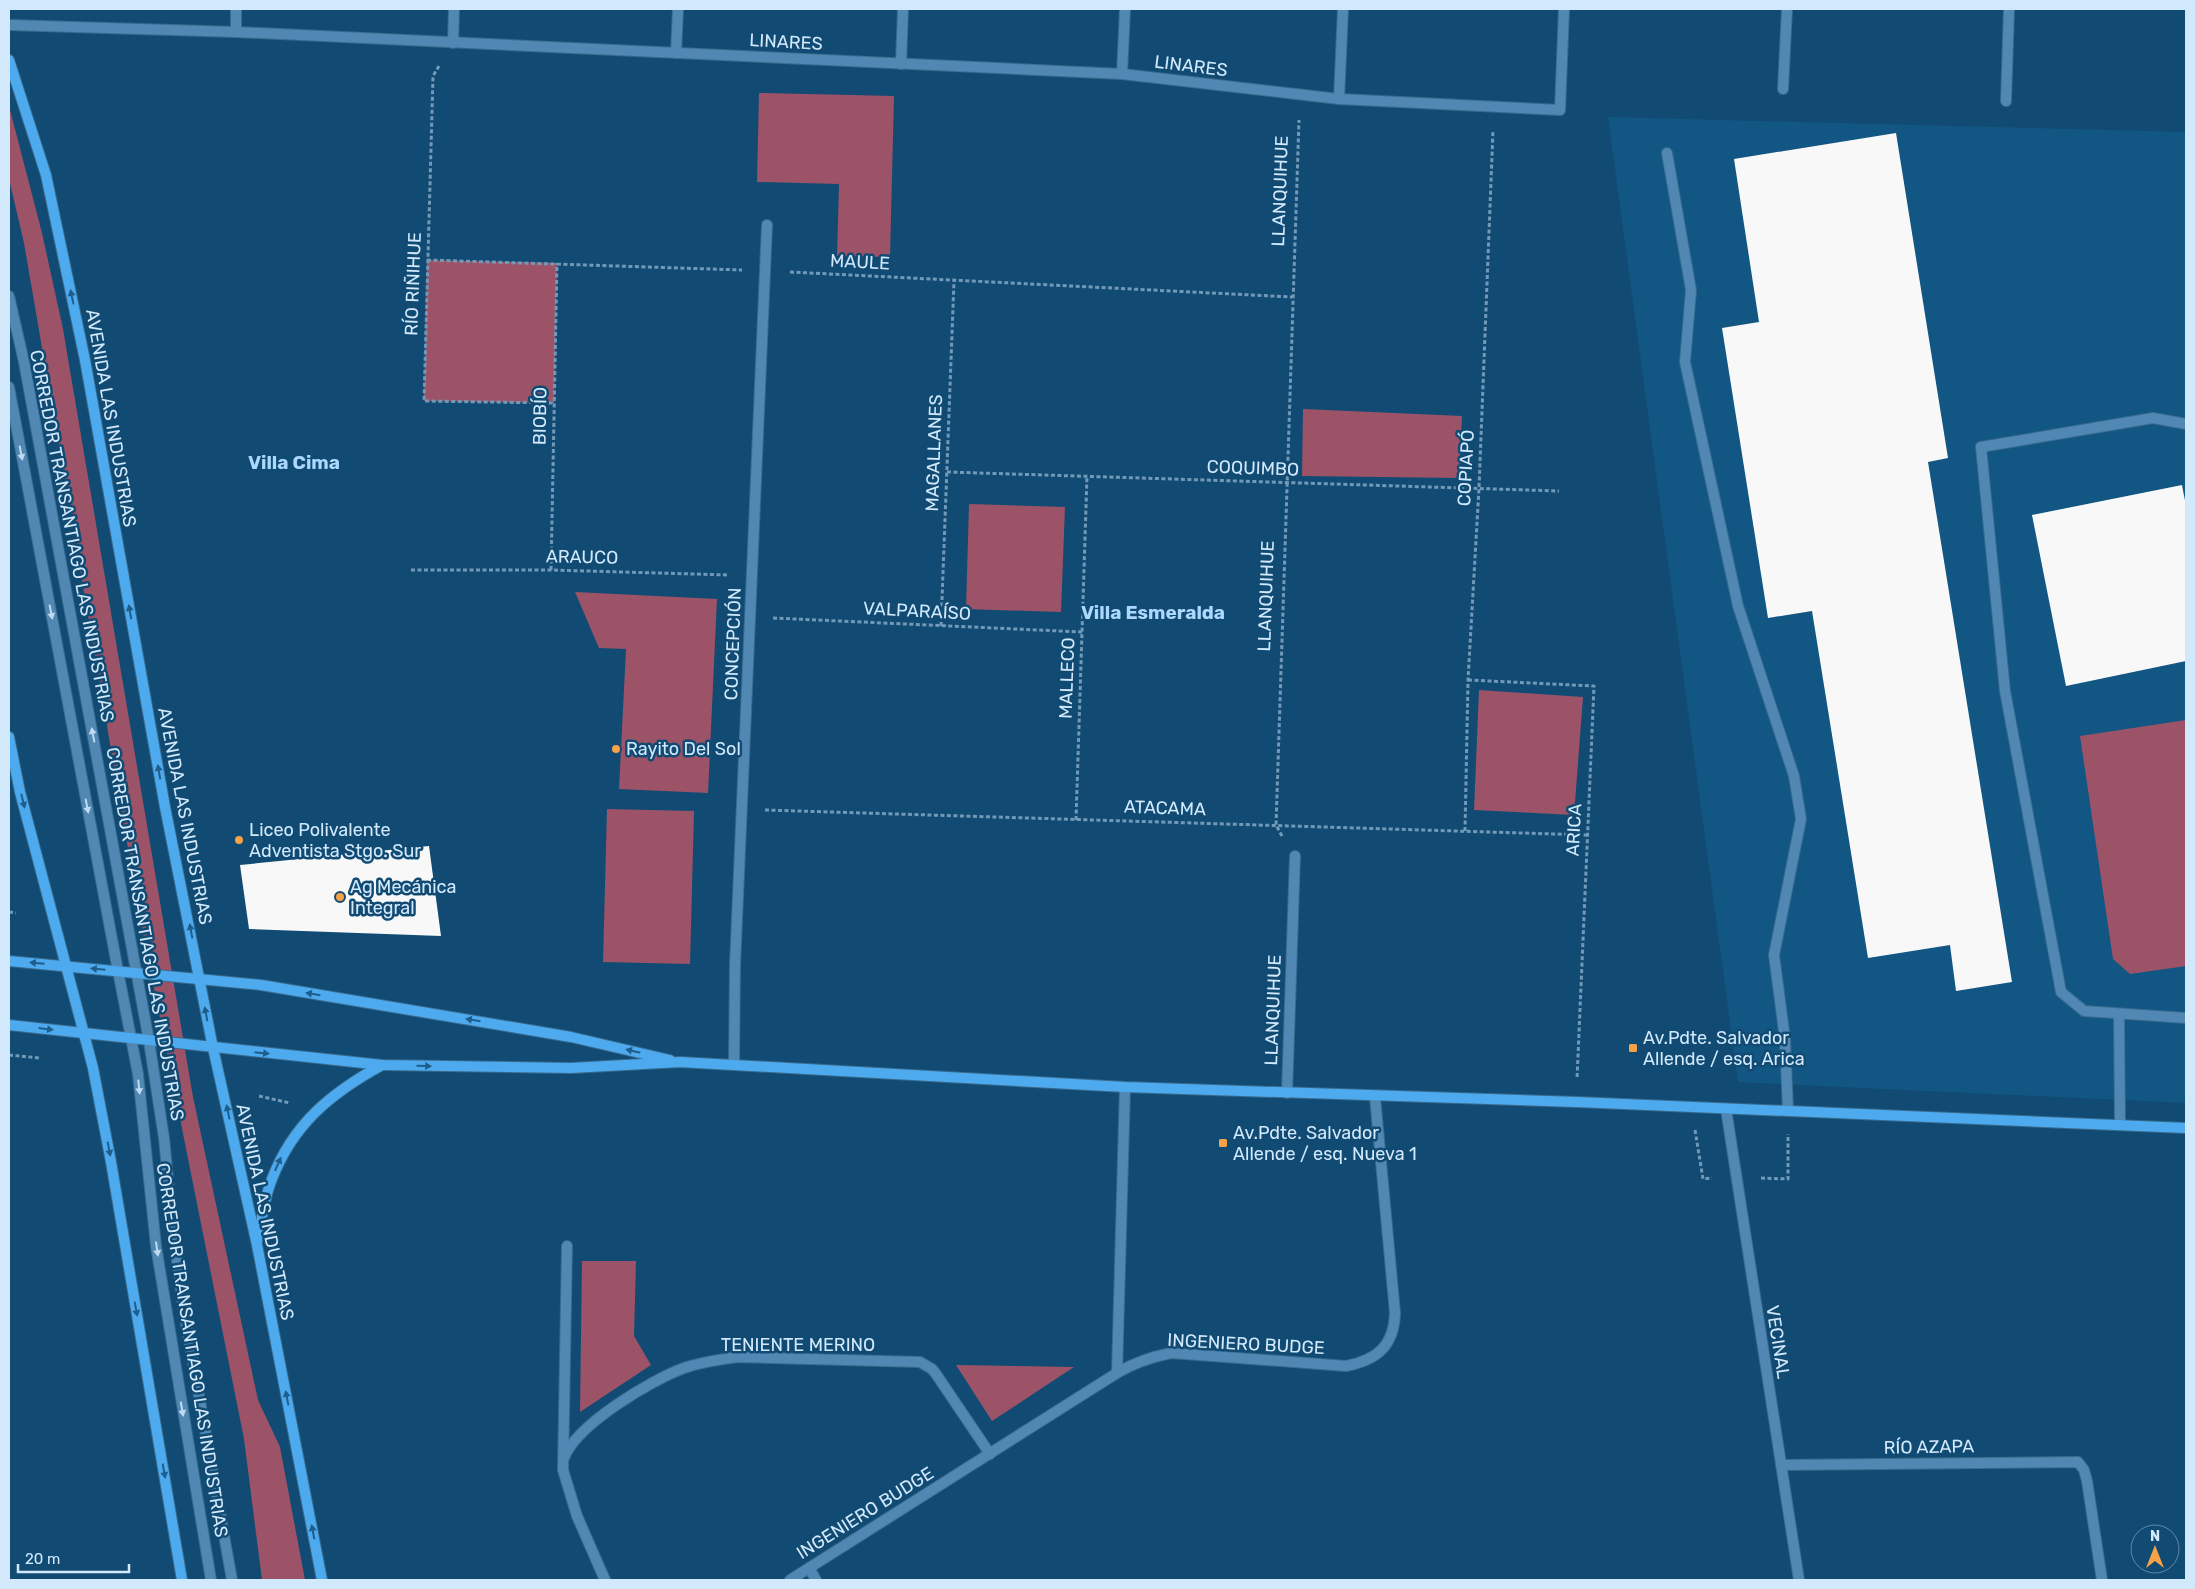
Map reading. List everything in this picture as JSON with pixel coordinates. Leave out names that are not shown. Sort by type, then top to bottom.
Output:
[{"type":"main road","name":"AVENIDA LAS INDUSTRIAS","points":[[9,60],[46,175],[70,283],[165,806],[213,1048],[257,1245],[322,1580]]},
{"type":"main road","points":[[9,737],[20,792],[84,1033],[111,1162],[182,1580]]},
{"type":"main road","points":[[9,961],[260,985],[571,1037],[680,1062]]},
{"type":"main road","points":[[9,1025],[382,1065],[571,1068],[680,1062],[1125,1087],[1375,1097],[1576,1102],[2186,1128]]},
{"type":"main road","points":[[257,1245],[271,1181],[282,1154],[298,1130],[338,1092],[382,1065]]},
{"type":"street","points":[[236,9],[236,32]]},
{"type":"street","points":[[453,43],[454,9]]},
{"type":"street","points":[[676,53],[678,9]]},
{"type":"street","points":[[901,64],[903,9]]},
{"type":"street","points":[[1122,74],[1125,9]]},
{"type":"street","points":[[1339,99],[1343,9]]},
{"type":"street","name":"LINARES","points":[[9,25],[236,32],[1122,74],[1339,99],[1560,110],[1564,9]]},
{"type":"street","points":[[1783,89],[1787,9]]},
{"type":"street","points":[[2006,100],[2009,9]]},
{"type":"street","points":[[1668,153],[1691,290],[1685,362],[1738,606],[1794,776],[1800,819],[1774,955],[1785,1038],[1788,1111]]},
{"type":"street","name":"CONCEPCIÓN","points":[[734,1065],[735,973],[767,225]]},
{"type":"street","name":"CORREDOR TRANSANTIAGO LAS INDUSTRIAS","points":[[9,296],[26,372],[149,1041],[164,1138],[173,1230],[184,1312],[232,1580]]},
{"type":"street","name":"CORREDOR TRANSANTIAGO LAS INDUSTRIAS","points":[[9,388],[138,1074],[157,1255],[211,1580]]},
{"type":"street","points":[[2186,424],[2154,418],[1981,447],[2005,691],[2061,992],[2084,1011],[2186,1018]]},
{"type":"street","name":"LLANQUIHUE","points":[[1286,1093],[1295,856]]},
{"type":"street","points":[[2119,1014],[2120,1125]]},
{"type":"street","points":[[1117,1373],[1125,1087]]},
{"type":"street","name":"INGENIERO BUDGE","points":[[790,1580],[1117,1373],[1149,1357],[1171,1353],[1346,1366],[1358,1364],[1383,1349],[1390,1339],[1395,1326],[1395,1313],[1375,1097]]},
{"type":"street","name":"VECINAL","points":[[1726,1109],[1799,1580]]},
{"type":"street","points":[[567,1246],[564,1458],[562,1470],[591,1550],[605,1580]]},
{"type":"street","name":"TENIENTE MERINO","points":[[564,1458],[567,1448],[574,1440],[605,1413],[632,1395],[684,1368],[710,1361],[737,1357],[920,1362],[936,1374],[990,1454]]},
{"type":"street","name":"RÍO AZAPA","points":[[1781,1465],[2078,1462],[2084,1470],[2087,1481],[2102,1580]]},
{"type":"street","points":[[809,1568],[816,1580]]},
{"type":"path","name":"RÍO RIÑIHUE","points":[[453,43],[433,76],[424,401],[554,403]]},
{"type":"path","name":"LLANQUIHUE","points":[[1276,825],[1300,95]]},
{"type":"path","name":"COPIAPÓ","points":[[1465,831],[1468,680],[1479,488],[1494,107]]},
{"type":"path","name":"MAULE","points":[[427,260],[765,270],[1292,297]]},
{"type":"path","name":"BIOBÍO","points":[[550,570],[557,263]]},
{"type":"path","name":"MAGALLANES","points":[[941,626],[954,281]]},
{"type":"path","name":"COQUIMBO","points":[[947,472],[1559,491]]},
{"type":"path","name":"MALLECO","points":[[1076,820],[1087,476]]},
{"type":"path","name":"ARAUCO","points":[[411,570],[550,570],[752,576]]},
{"type":"path","name":"VALPARAÍSO","points":[[750,617],[1082,632]]},
{"type":"path","name":"ARICA","points":[[1468,680],[1594,686],[1576,1102]]},
{"type":"path","name":"ATACAMA","points":[[742,810],[1587,835]]},
{"type":"path","points":[[1276,825],[1295,856]]},
{"type":"path","points":[[9,912],[16,913]]},
{"type":"path","points":[[9,1055],[40,1058]]},
{"type":"shaded area","points":[[759,93],[894,96],[890,257],[837,256],[839,184],[757,182]]},
{"type":"shaded area","points":[[9,106],[42,233],[63,329],[193,1097],[258,1400],[280,1447],[305,1580],[262,1580],[244,1439],[140,918],[24,243],[9,179]]},
{"type":"shaded area","points":[[1608,117],[2186,132],[2186,1103],[1738,1082]]},
{"type":"shaded area","points":[[427,260],[557,263],[554,403],[424,401]]},
{"type":"shaded area","points":[[1303,409],[1462,416],[1459,478],[1302,476]]},
{"type":"shaded area","points":[[969,504],[1065,507],[1061,612],[966,609]]},
{"type":"shaded area","points":[[575,592],[717,599],[708,793],[619,789],[626,649],[599,648]]},
{"type":"shaded area","points":[[1479,690],[1583,697],[1574,815],[1474,810]]},
{"type":"shaded area","points":[[2186,720],[2186,966],[2130,974],[2113,959],[2080,736]]},
{"type":"shaded area","points":[[607,809],[694,811],[690,964],[603,962]]},
{"type":"shaded area","points":[[582,1261],[636,1261],[634,1336],[651,1365],[580,1412]]},
{"type":"shaded area","points":[[956,1365],[1074,1367],[992,1421]]},
{"type":"building","points":[[1896,133],[1948,458],[1928,462],[2012,982],[1956,991],[1950,945],[1868,958],[1812,611],[1768,618],[1722,328],[1759,322],[1734,159]]},
{"type":"building","points":[[2182,485],[2186,506],[2186,661],[2066,686],[2032,515]]},
{"type":"building","name":"Ag Mecánica Integral","points":[[429,846],[441,936],[249,929],[240,865]]},
{"type":"place","name":"Rayito Del Sol","points":[[616,749]]},
{"type":"place","name":"Liceo Polivalente Adventista Stgo. Sur","points":[[239,840]]},
{"type":"place","name":"Ag Mecánica Integral","points":[[340,897]]},
{"type":"place","name":"Av.Pdte. Salvador Allende / esq. Arica","points":[[1633,1048]]},
{"type":"place","name":"Av.Pdte. Salvador Allende / esq. Nueva 1","points":[[1223,1143]]},
{"type":"district","name":"Villa Cima","points":[[294,462]]},
{"type":"district","name":"Villa Esmeralda","points":[[1153,612]]}]
